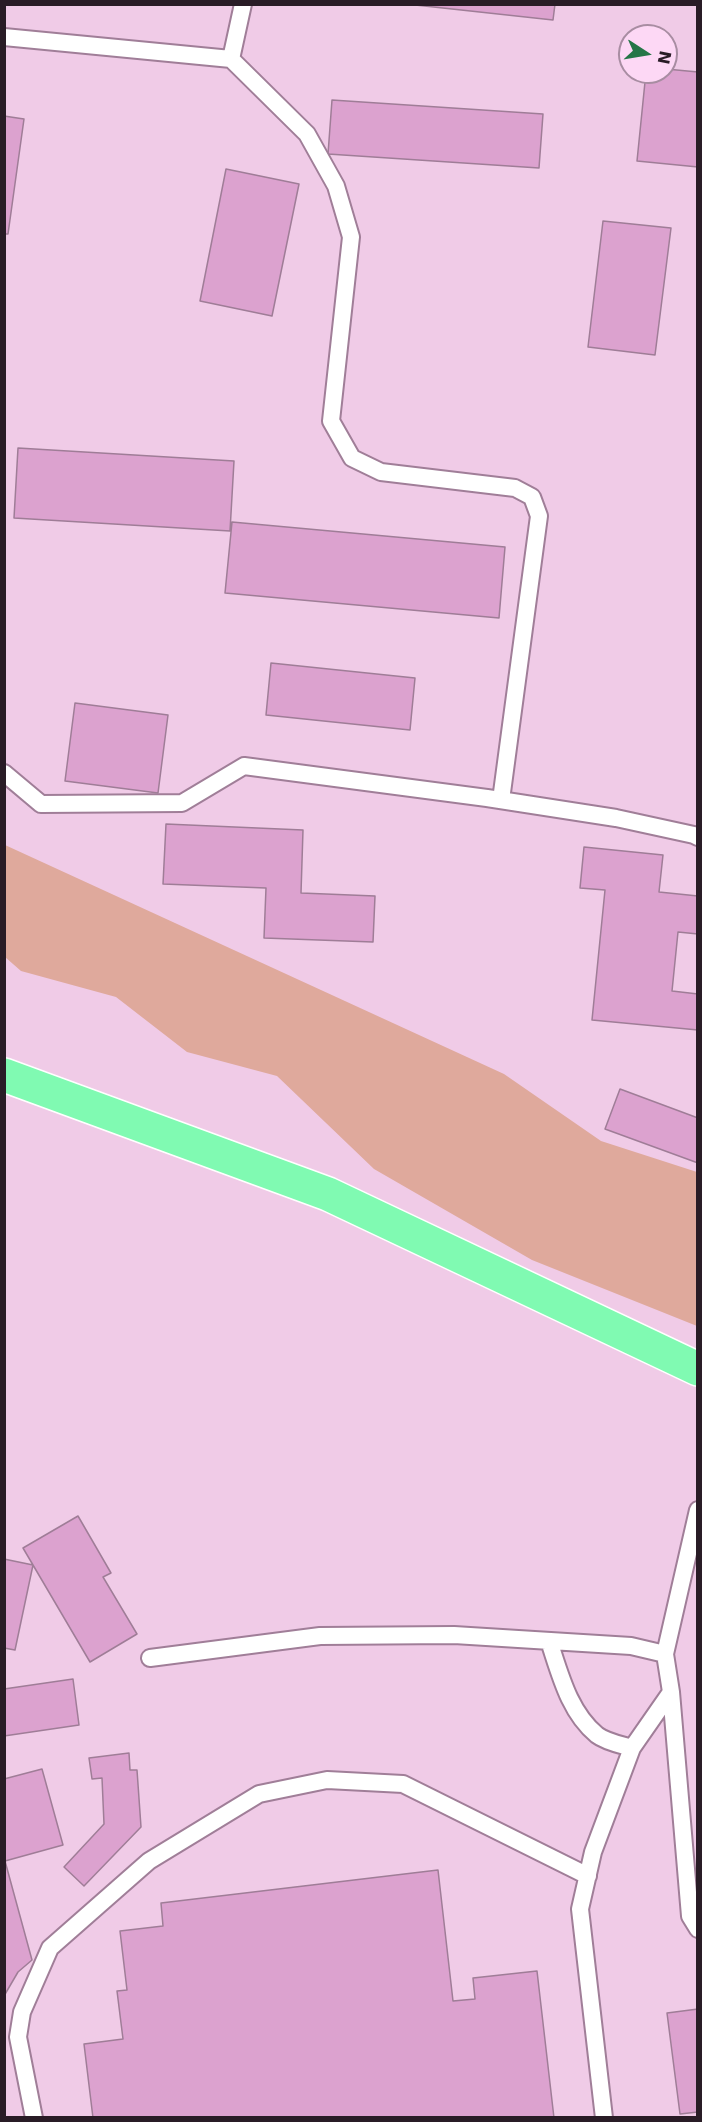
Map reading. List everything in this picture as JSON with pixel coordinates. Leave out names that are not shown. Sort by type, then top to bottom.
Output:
[{"type":"highway","points":[[4,1075],[328,1194],[698,1369]]},
{"type":"lane","points":[[231,59],[243,4]]},
{"type":"lane","points":[[4,37],[231,59],[307,134],[336,186],[351,237],[331,421],[352,458],[381,472],[515,488],[532,497],[539,516],[501,800]]},
{"type":"lane","points":[[4,773],[41,804],[182,803],[244,766],[501,800],[616,818],[698,837]]},
{"type":"lane","points":[[698,1510],[665,1654],[671,1692],[690,1916],[698,1929]]},
{"type":"lane","points":[[150,1658],[320,1636],[454,1635],[631,1646],[665,1654]]},
{"type":"lane","points":[[549,1641],[562,1681],[574,1707],[598,1736],[632,1748]]},
{"type":"lane","points":[[604,2118],[580,1909],[593,1852],[632,1748],[671,1692]]},
{"type":"lane","points":[[34,2118],[18,2037],[22,2012],[50,1948],[149,1860],[259,1794],[327,1780],[403,1784],[588,1876]]},
{"type":"shaded area","points":[[5,845],[504,1074],[601,1141],[697,1172],[697,1326],[532,1260],[374,1169],[277,1076],[187,1052],[116,997],[21,971],[5,957]]},
{"type":"building","points":[[406,4],[555,4],[553,20]]},
{"type":"building","points":[[678,70],[698,72],[698,167],[637,161],[645,84],[678,84]]},
{"type":"building","points":[[332,100],[543,114],[539,168],[328,154]]},
{"type":"building","points":[[4,116],[24,119],[8,234],[4,234]]},
{"type":"building","points":[[226,169],[299,184],[272,316],[200,301]]},
{"type":"building","points":[[603,221],[671,228],[655,355],[588,347]]},
{"type":"building","points":[[18,448],[234,461],[230,531],[14,518]]},
{"type":"building","points":[[232,522],[505,547],[499,618],[225,593]]},
{"type":"building","points":[[271,663],[415,678],[410,730],[266,715]]},
{"type":"building","points":[[75,703],[168,715],[158,793],[65,781]]},
{"type":"building","points":[[166,824],[303,830],[301,893],[375,896],[373,942],[264,938],[266,888],[163,884]]},
{"type":"building","points":[[584,847],[663,855],[659,892],[698,896],[698,934],[678,932],[672,991],[698,994],[698,1030],[592,1020],[605,890],[580,888]]},
{"type":"building","points":[[620,1089],[698,1118],[698,1163],[605,1129]]},
{"type":"building","points":[[78,1516],[111,1573],[103,1577],[137,1634],[90,1662],[23,1548]]},
{"type":"building","points":[[4,1559],[33,1565],[15,1650],[4,1648]]},
{"type":"building","points":[[73,1679],[79,1725],[4,1736],[4,1689]]},
{"type":"building","points":[[129,1753],[130,1770],[137,1770],[141,1827],[84,1886],[64,1867],[104,1824],[102,1778],[92,1779],[89,1758]]},
{"type":"building","points":[[42,1769],[63,1845],[5,1861],[32,1960],[18,1972],[4,1996],[4,1779]]},
{"type":"building","points":[[438,1870],[453,2001],[475,1999],[473,1978],[537,1971],[554,2118],[93,2118],[84,2044],[123,2039],[117,1991],[127,1990],[120,1931],[163,1926],[161,1903]]},
{"type":"building","points":[[698,2009],[698,2112],[680,2114],[667,2013]]}]
